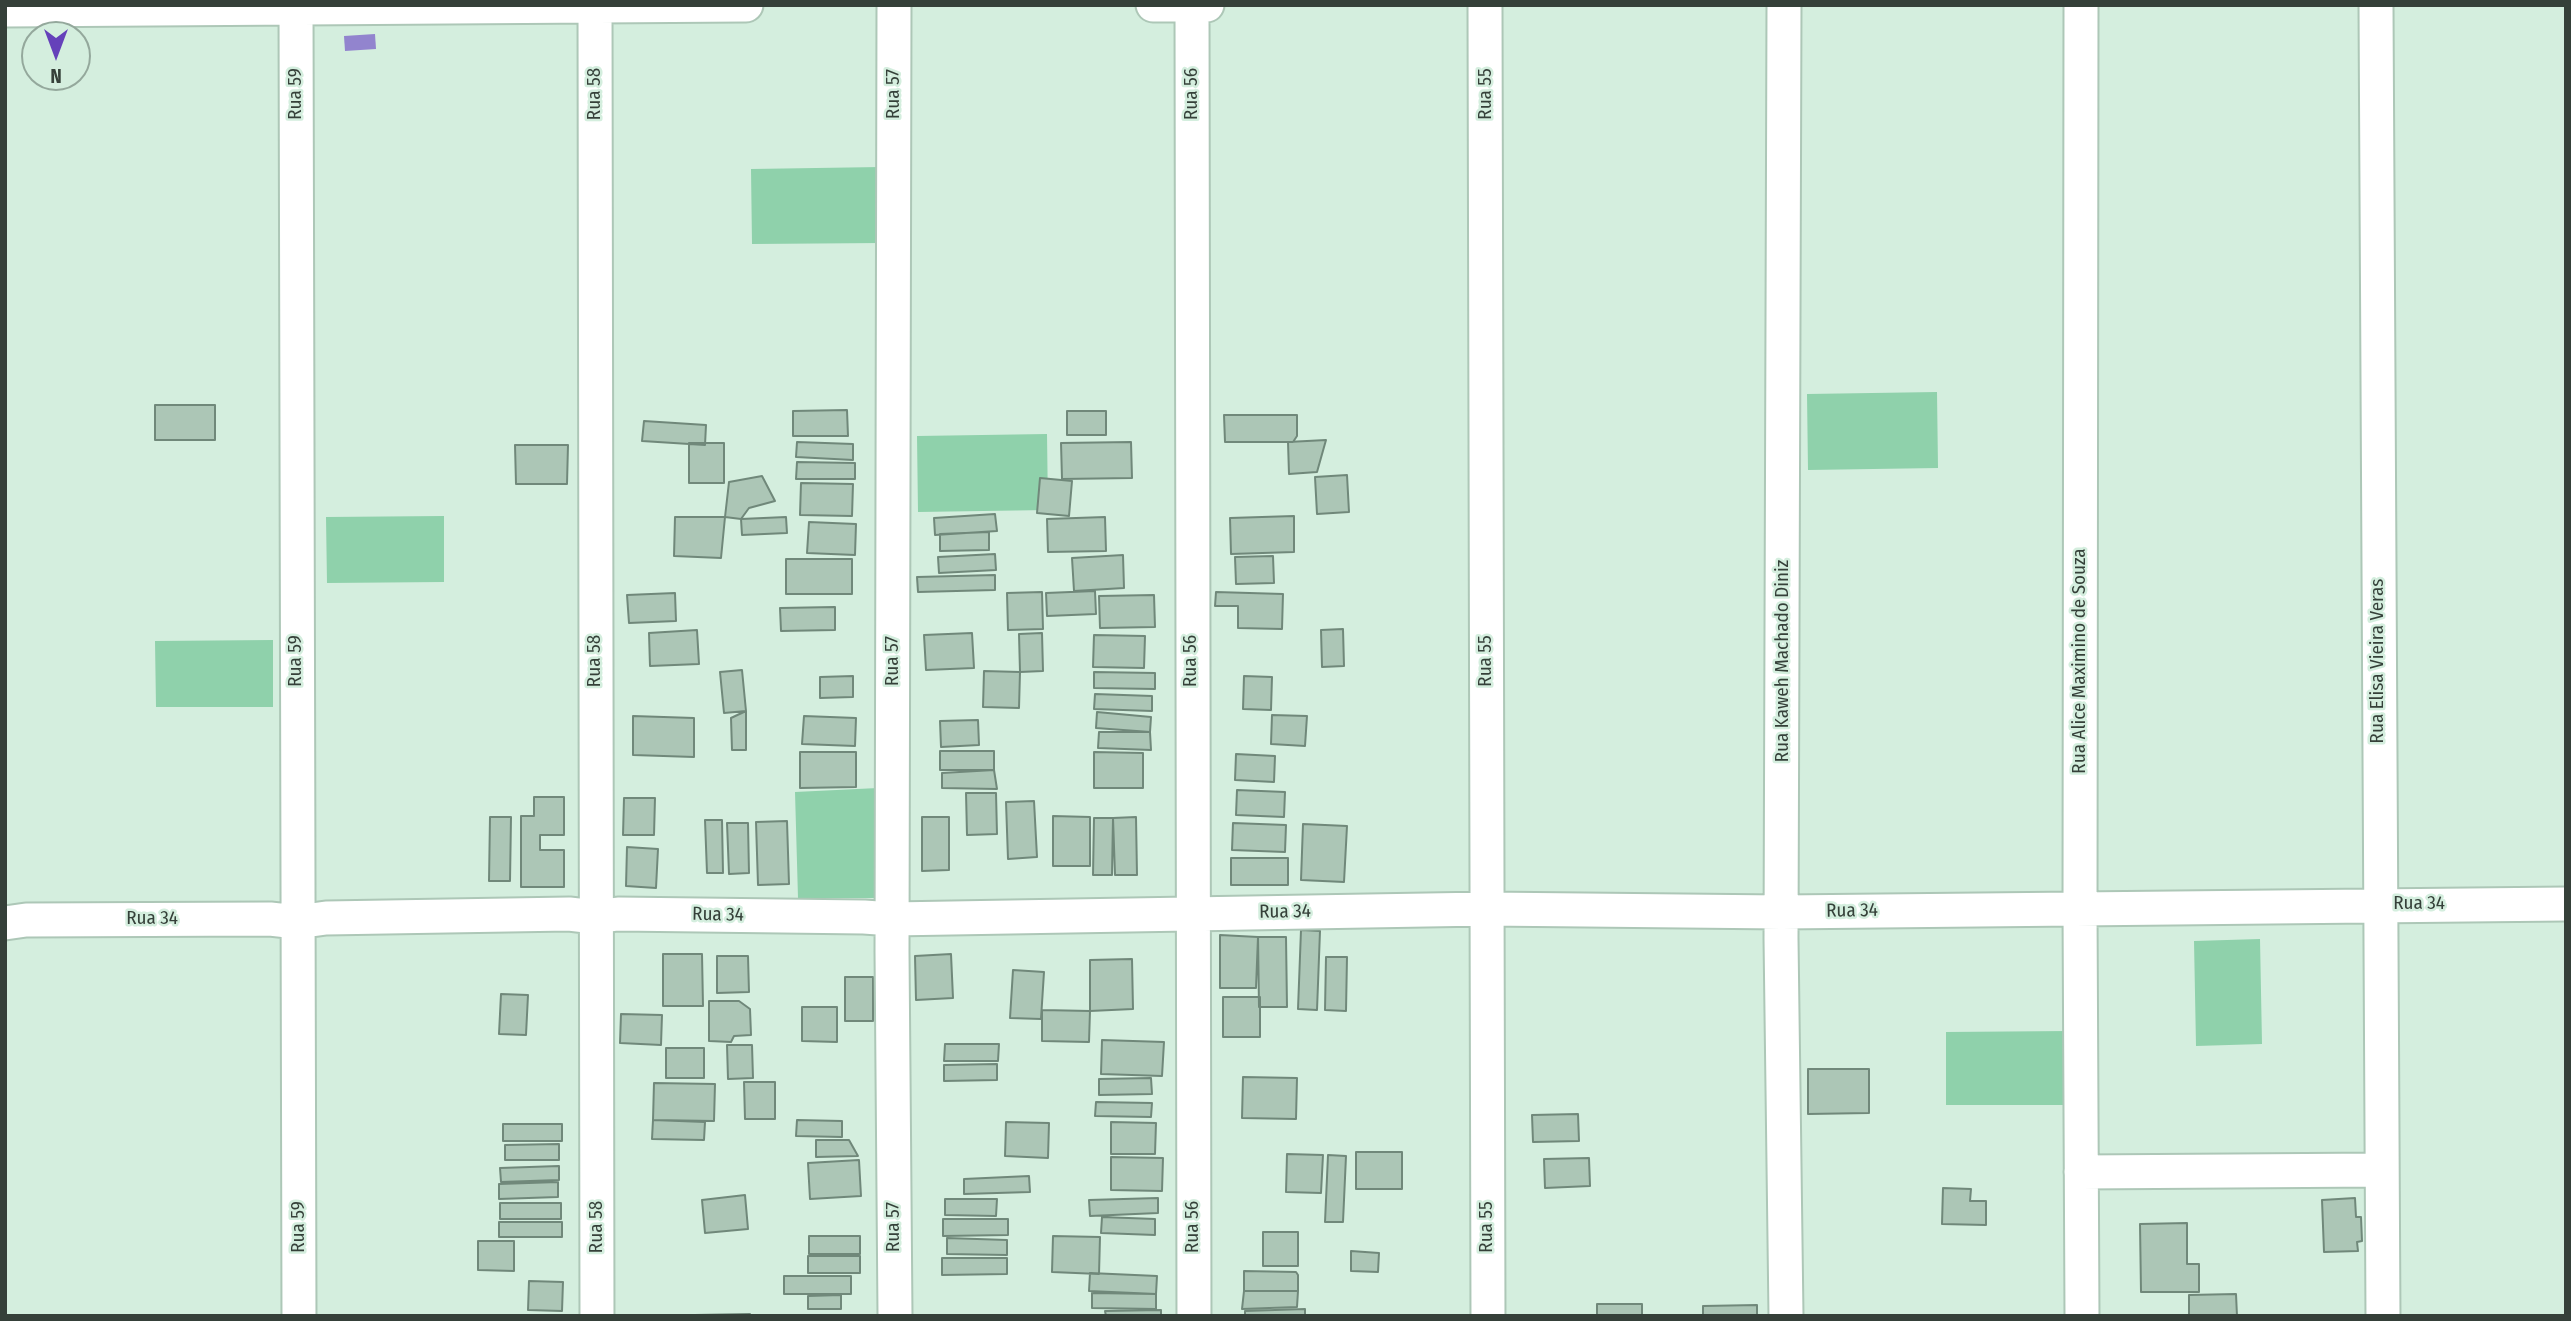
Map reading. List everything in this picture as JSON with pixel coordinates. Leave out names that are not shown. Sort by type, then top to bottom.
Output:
[{"type":"street","points":[[5,10],[746,5]]},
{"type":"street","name":"Rua 57","points":[[894,5],[892,919],[895,1316]]},
{"type":"street","points":[[1153,5],[1207,5]]},
{"type":"street","name":"Rua 56","points":[[1192,5],[1191,915],[1194,1316]]},
{"type":"street","name":"Rua 55","points":[[1485,5],[1488,1316]]},
{"type":"street","name":"Rua Kaweh Machado Diniz","points":[[1784,5],[1782,912],[1786,1316]]},
{"type":"street","name":"Rua Alice Maximino de Souza","points":[[2081,5],[2082,1316]]},
{"type":"street","name":"Rua Elisa Vieira Veras","points":[[2376,5],[2380,1170],[2383,1316]]},
{"type":"street","name":"Rua 58","points":[[595,6],[597,1316]]},
{"type":"street","name":"Rua 59","points":[[296,8],[299,1316]]},
{"type":"street","name":"Rua 34","points":[[5,923],[26,920],[243,919],[297,922],[326,918],[569,914],[595,917],[618,914],[864,916],[892,919],[1486,909],[1782,912],[2566,904]]},
{"type":"street","points":[[2081,1172],[2380,1170]]},
{"type":"green space","points":[[881,167],[882,243],[752,244],[751,169]]},
{"type":"green space","points":[[1937,392],[1938,468],[1808,470],[1807,394]]},
{"type":"green space","points":[[1047,434],[1048,510],[918,512],[917,436]]},
{"type":"green space","points":[[444,516],[444,582],[327,583],[326,517]]},
{"type":"green space","points":[[273,640],[273,707],[156,707],[155,641]]},
{"type":"green space","points":[[878,788],[879,898],[798,898],[795,792]]},
{"type":"green space","points":[[2260,939],[2262,1044],[2196,1046],[2194,941]]},
{"type":"green space","points":[[2070,1031],[2070,1105],[1946,1105],[1946,1032]]},
{"type":"shaded area","points":[[375,34],[376,49],[345,51],[344,36]]},
{"type":"building","points":[[155,405],[215,405],[215,440],[155,440]]},
{"type":"building","points":[[847,410],[848,436],[793,436],[793,411]]},
{"type":"building","points":[[1067,411],[1106,411],[1106,435],[1067,435]]},
{"type":"building","points":[[1224,415],[1297,415],[1297,436],[1293,442],[1225,442]]},
{"type":"building","points":[[644,421],[706,425],[705,445],[642,441]]},
{"type":"building","points":[[1326,440],[1317,472],[1289,474],[1288,442]]},
{"type":"building","points":[[797,442],[853,444],[853,460],[796,457]]},
{"type":"building","points":[[1131,442],[1132,478],[1062,479],[1061,443]]},
{"type":"building","points":[[689,443],[724,443],[724,483],[689,483]]},
{"type":"building","points":[[515,445],[568,445],[567,484],[516,484]]},
{"type":"building","points":[[797,462],[855,463],[855,479],[796,479]]},
{"type":"building","points":[[1347,475],[1349,512],[1317,514],[1315,477]]},
{"type":"building","points":[[762,476],[775,501],[749,508],[741,519],[725,517],[729,482]]},
{"type":"building","points":[[1040,478],[1072,481],[1069,516],[1037,513]]},
{"type":"building","points":[[801,483],[853,484],[852,516],[800,515]]},
{"type":"building","points":[[995,514],[997,531],[935,535],[934,518]]},
{"type":"building","points":[[1294,516],[1294,552],[1231,554],[1230,518]]},
{"type":"building","points":[[675,517],[725,517],[721,558],[674,556]]},
{"type":"building","points":[[786,517],[787,533],[742,535],[741,519]]},
{"type":"building","points":[[1105,517],[1106,551],[1048,552],[1047,519]]},
{"type":"building","points":[[809,522],[856,524],[855,555],[807,553]]},
{"type":"building","points":[[989,532],[989,550],[940,551],[940,534]]},
{"type":"building","points":[[995,554],[996,570],[939,573],[938,557]]},
{"type":"building","points":[[1123,555],[1124,588],[1074,591],[1072,558]]},
{"type":"building","points":[[1273,556],[1274,583],[1236,584],[1235,557]]},
{"type":"building","points":[[786,559],[852,559],[852,594],[786,594]]},
{"type":"building","points":[[995,575],[995,590],[918,592],[917,577]]},
{"type":"building","points":[[1095,591],[1096,614],[1047,616],[1046,593]]},
{"type":"building","points":[[1042,592],[1043,629],[1008,630],[1007,593]]},
{"type":"building","points":[[1216,592],[1283,594],[1282,629],[1238,628],[1238,606],[1215,606]]},
{"type":"building","points":[[675,593],[676,621],[629,623],[627,595]]},
{"type":"building","points":[[1154,595],[1155,627],[1100,628],[1099,596]]},
{"type":"building","points":[[835,607],[835,630],[781,631],[780,608]]},
{"type":"building","points":[[1343,629],[1344,666],[1322,667],[1321,630]]},
{"type":"building","points":[[697,630],[699,664],[650,666],[649,633]]},
{"type":"building","points":[[972,633],[974,668],[926,670],[924,635]]},
{"type":"building","points":[[1042,633],[1043,671],[1020,672],[1019,634]]},
{"type":"building","points":[[1094,635],[1145,636],[1144,668],[1093,667]]},
{"type":"building","points":[[742,670],[746,711],[724,713],[720,672]]},
{"type":"building","points":[[984,671],[1020,672],[1019,708],[983,707]]},
{"type":"building","points":[[1094,672],[1155,673],[1155,689],[1094,688]]},
{"type":"building","points":[[853,676],[853,697],[820,698],[820,677]]},
{"type":"building","points":[[1244,676],[1272,677],[1271,710],[1243,709]]},
{"type":"building","points":[[1095,694],[1152,696],[1152,711],[1094,709]]},
{"type":"building","points":[[746,711],[746,750],[732,750],[731,718]]},
{"type":"building","points":[[1097,712],[1151,717],[1150,732],[1096,728]]},
{"type":"building","points":[[1272,715],[1307,716],[1305,746],[1271,744]]},
{"type":"building","points":[[633,716],[694,718],[694,757],[633,755]]},
{"type":"building","points":[[804,716],[856,718],[855,746],[802,744]]},
{"type":"building","points":[[978,720],[979,745],[941,747],[940,721]]},
{"type":"building","points":[[1099,732],[1150,732],[1151,750],[1098,748]]},
{"type":"building","points":[[940,751],[994,751],[994,770],[940,770]]},
{"type":"building","points":[[800,752],[856,752],[856,787],[800,788]]},
{"type":"building","points":[[1094,752],[1143,753],[1143,788],[1094,788]]},
{"type":"building","points":[[1236,754],[1275,756],[1274,782],[1235,780]]},
{"type":"building","points":[[994,770],[997,789],[942,788],[942,773]]},
{"type":"building","points":[[1237,790],[1285,792],[1284,817],[1236,815]]},
{"type":"building","points":[[966,793],[996,793],[997,834],[967,835]]},
{"type":"building","points":[[534,797],[564,797],[564,835],[540,835],[540,850],[564,850],[564,887],[521,887],[521,816],[534,816]]},
{"type":"building","points":[[624,798],[655,798],[654,835],[623,835]]},
{"type":"building","points":[[1034,801],[1037,857],[1008,859],[1006,802]]},
{"type":"building","points":[[1053,816],[1090,817],[1090,866],[1053,866]]},
{"type":"building","points":[[490,817],[511,817],[510,881],[489,881]]},
{"type":"building","points":[[922,817],[949,817],[949,870],[922,871]]},
{"type":"building","points":[[1136,817],[1137,875],[1115,875],[1113,818]]},
{"type":"building","points":[[1094,818],[1113,818],[1112,875],[1093,875]]},
{"type":"building","points":[[705,820],[722,820],[723,873],[707,873]]},
{"type":"building","points":[[787,821],[789,884],[758,885],[756,822]]},
{"type":"building","points":[[727,823],[748,823],[749,873],[729,874]]},
{"type":"building","points":[[1233,823],[1286,825],[1285,852],[1232,850]]},
{"type":"building","points":[[1303,824],[1347,826],[1344,882],[1301,880]]},
{"type":"building","points":[[627,847],[658,849],[656,888],[626,886]]},
{"type":"building","points":[[1231,858],[1288,858],[1288,885],[1231,885]]},
{"type":"building","points":[[1301,930],[1320,931],[1317,1010],[1298,1009]]},
{"type":"building","points":[[1220,935],[1258,937],[1256,988],[1220,988]]},
{"type":"building","points":[[1258,937],[1286,937],[1287,1007],[1259,1007]]},
{"type":"building","points":[[663,954],[702,954],[703,1006],[663,1006]]},
{"type":"building","points":[[951,954],[953,998],[916,1000],[915,956]]},
{"type":"building","points":[[717,956],[748,956],[749,992],[717,993]]},
{"type":"building","points":[[1326,957],[1347,957],[1346,1011],[1325,1010]]},
{"type":"building","points":[[1132,959],[1133,1009],[1090,1011],[1090,960]]},
{"type":"building","points":[[1013,970],[1044,972],[1041,1019],[1010,1018]]},
{"type":"building","points":[[845,977],[873,977],[873,1021],[845,1021]]},
{"type":"building","points":[[501,994],[528,995],[526,1035],[499,1034]]},
{"type":"building","points":[[1223,997],[1260,997],[1260,1037],[1223,1037]]},
{"type":"building","points":[[709,1001],[739,1001],[750,1009],[751,1035],[734,1036],[731,1042],[709,1041]]},
{"type":"building","points":[[802,1007],[837,1007],[837,1042],[802,1041]]},
{"type":"building","points":[[1042,1010],[1090,1011],[1089,1042],[1042,1041]]},
{"type":"building","points":[[621,1014],[662,1015],[661,1045],[620,1043]]},
{"type":"building","points":[[1102,1040],[1164,1042],[1162,1076],[1101,1074]]},
{"type":"building","points":[[945,1044],[999,1044],[998,1061],[944,1061]]},
{"type":"building","points":[[727,1045],[752,1045],[753,1078],[728,1079]]},
{"type":"building","points":[[666,1048],[704,1048],[704,1078],[666,1078]]},
{"type":"building","points":[[997,1064],[997,1080],[944,1081],[944,1065]]},
{"type":"building","points":[[1808,1069],[1869,1069],[1869,1113],[1808,1114]]},
{"type":"building","points":[[1243,1077],[1297,1078],[1296,1119],[1242,1118]]},
{"type":"building","points":[[1151,1078],[1152,1094],[1099,1095],[1099,1079]]},
{"type":"building","points":[[744,1082],[775,1082],[775,1119],[745,1119]]},
{"type":"building","points":[[654,1083],[715,1084],[714,1121],[653,1120]]},
{"type":"building","points":[[1096,1102],[1152,1103],[1151,1117],[1095,1116]]},
{"type":"building","points":[[1578,1114],[1579,1141],[1533,1142],[1532,1115]]},
{"type":"building","points":[[653,1120],[705,1122],[704,1140],[652,1139]]},
{"type":"building","points":[[797,1120],[842,1121],[842,1137],[796,1136]]},
{"type":"building","points":[[1006,1122],[1049,1123],[1048,1158],[1005,1156]]},
{"type":"building","points":[[1111,1122],[1156,1123],[1155,1154],[1111,1154]]},
{"type":"building","points":[[503,1124],[562,1124],[562,1141],[503,1141]]},
{"type":"building","points":[[816,1140],[849,1140],[858,1156],[816,1157]]},
{"type":"building","points":[[559,1144],[559,1160],[505,1160],[505,1145]]},
{"type":"building","points":[[1356,1152],[1402,1152],[1402,1189],[1356,1189]]},
{"type":"building","points":[[1287,1154],[1323,1155],[1321,1193],[1286,1192]]},
{"type":"building","points":[[1328,1155],[1346,1156],[1343,1222],[1325,1222]]},
{"type":"building","points":[[1111,1157],[1163,1158],[1162,1191],[1111,1190]]},
{"type":"building","points":[[1589,1158],[1590,1186],[1545,1188],[1544,1159]]},
{"type":"building","points":[[859,1160],[861,1196],[810,1199],[808,1163]]},
{"type":"building","points":[[559,1166],[559,1180],[501,1182],[500,1168]]},
{"type":"building","points":[[1029,1176],[1030,1192],[964,1194],[964,1179]]},
{"type":"building","points":[[558,1182],[558,1197],[499,1199],[499,1184]]},
{"type":"building","points":[[1943,1188],[1971,1189],[1970,1201],[1986,1201],[1986,1225],[1942,1224]]},
{"type":"building","points":[[745,1195],[748,1229],[705,1233],[702,1200]]},
{"type":"building","points":[[1158,1198],[1158,1213],[1090,1216],[1089,1200]]},
{"type":"building","points":[[2355,1198],[2356,1217],[2361,1217],[2362,1241],[2357,1242],[2358,1251],[2324,1252],[2322,1200]]},
{"type":"building","points":[[945,1199],[997,1199],[996,1216],[945,1215]]},
{"type":"building","points":[[500,1203],[561,1203],[561,1219],[500,1219]]},
{"type":"building","points":[[1102,1217],[1155,1219],[1155,1235],[1101,1233]]},
{"type":"building","points":[[943,1219],[1008,1219],[1008,1235],[943,1236]]},
{"type":"building","points":[[499,1222],[562,1222],[562,1237],[499,1237]]},
{"type":"building","points":[[2187,1223],[2187,1264],[2199,1264],[2199,1292],[2141,1292],[2140,1224]]},
{"type":"building","points":[[1263,1232],[1298,1232],[1298,1266],[1263,1266]]},
{"type":"building","points":[[809,1236],[860,1236],[860,1254],[809,1254]]},
{"type":"building","points":[[1053,1236],[1100,1237],[1099,1274],[1052,1272]]},
{"type":"building","points":[[947,1238],[1007,1240],[1007,1255],[947,1254]]},
{"type":"building","points":[[478,1241],[514,1241],[514,1271],[478,1270]]},
{"type":"building","points":[[1351,1251],[1379,1253],[1378,1272],[1351,1271]]},
{"type":"building","points":[[808,1256],[860,1256],[860,1273],[808,1273]]},
{"type":"building","points":[[942,1258],[1007,1258],[1007,1274],[942,1275]]},
{"type":"building","points":[[1244,1271],[1296,1272],[1298,1291],[1244,1291]]},
{"type":"building","points":[[1090,1273],[1157,1276],[1156,1294],[1089,1291]]},
{"type":"building","points":[[784,1276],[851,1276],[851,1294],[784,1294]]},
{"type":"building","points":[[529,1281],[563,1282],[562,1311],[528,1310]]},
{"type":"building","points":[[1244,1291],[1298,1291],[1297,1307],[1242,1309]]},
{"type":"building","points":[[1092,1293],[1156,1294],[1156,1309],[1092,1308]]},
{"type":"building","points":[[2236,1294],[2237,1316],[2189,1316],[2189,1295]]},
{"type":"building","points":[[841,1295],[841,1309],[808,1309],[808,1296]]},
{"type":"building","points":[[1597,1304],[1642,1304],[1642,1316],[1597,1316]]},
{"type":"building","points":[[1757,1305],[1757,1316],[1703,1316],[1703,1306]]},
{"type":"building","points":[[1305,1309],[1305,1316],[1245,1316],[1245,1311]]},
{"type":"building","points":[[1161,1310],[1161,1316],[1106,1316],[1105,1311]]},
{"type":"building","points":[[695,1315],[750,1316],[695,1316]]}]
